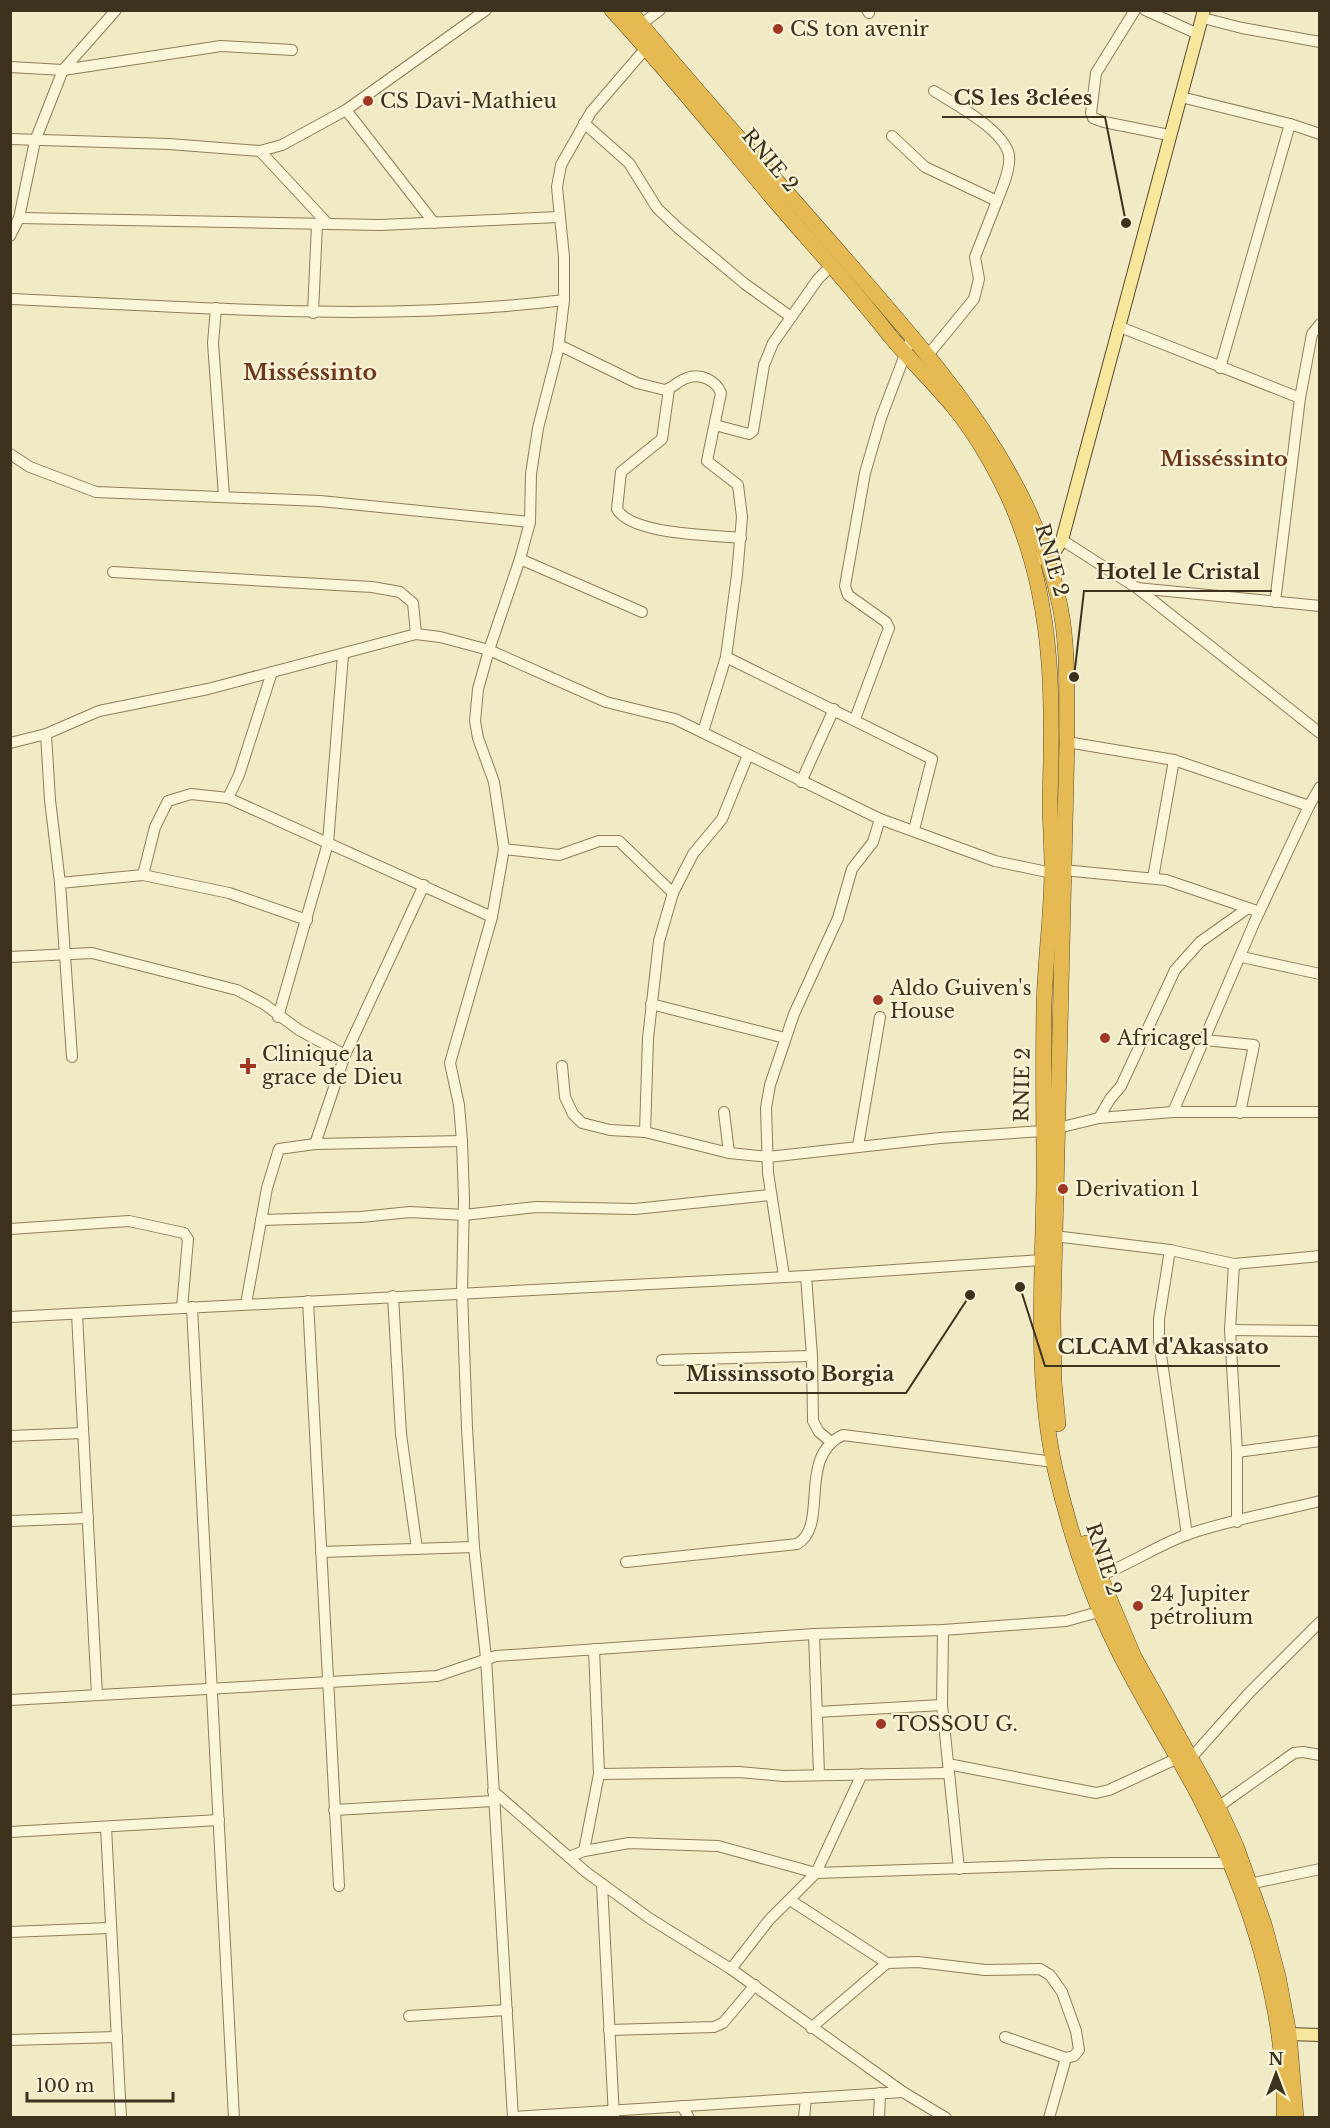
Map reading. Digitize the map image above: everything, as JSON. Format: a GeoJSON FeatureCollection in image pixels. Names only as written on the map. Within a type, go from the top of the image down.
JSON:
{"type":"FeatureCollection","features":[{"type":"Feature","properties":{"kind":"highway","name":"RNIE 2"},"geometry":{"type":"LineString","coordinates":[[612,10],[771,196],[833,264],[904,353],[968,426],[1002,483],[1060,606],[1066,662],[1067,742],[1058,872],[1044,1011],[1042,1260],[1043,1389],[1054,1462],[1074,1536],[1106,1610],[1131,1677],[1218,1807],[1249,1884],[1278,1976],[1289,2034],[1296,2118]]}},
{"type":"Feature","properties":{"kind":"highway","name":"RNIE 2"},"geometry":{"type":"LineString","coordinates":[[629,10],[928,355],[983,428],[1009,471],[1032,518],[1049,646],[1054,741],[1050,799],[1058,872],[1059,1128],[1054,1236],[1054,1382],[1058,1422],[1071,1495],[1085,1543],[1099,1576],[1106,1610]]}},
{"type":"Feature","properties":{"kind":"highway","name":"RNIE 2"},"geometry":{"type":"LineString","coordinates":[[1184,1758],[1228,1863],[1256,1938],[1280,2035],[1284,2118]]}},
{"type":"Feature","properties":{"kind":"main road"},"geometry":{"type":"LineString","coordinates":[[1039,559],[1055,551],[1062,540],[1169,135],[1204,14]]}},
{"type":"Feature","properties":{"kind":"main road"},"geometry":{"type":"LineString","coordinates":[[1289,2034],[1320,2035]]}},
{"type":"Feature","properties":{"kind":"street"},"geometry":{"type":"LineString","coordinates":[[10,236],[20,218],[35,141],[63,70],[116,10]]}},
{"type":"Feature","properties":{"kind":"street"},"geometry":{"type":"LineString","coordinates":[[640,24],[660,10]]}},
{"type":"Feature","properties":{"kind":"street"},"geometry":{"type":"LineString","coordinates":[[1135,10],[1096,73],[1091,114],[1093,118],[1104,122],[1169,135]]}},
{"type":"Feature","properties":{"kind":"street"},"geometry":{"type":"LineString","coordinates":[[1145,10],[1198,34]]}},
{"type":"Feature","properties":{"kind":"street"},"geometry":{"type":"LineString","coordinates":[[10,139],[169,144],[260,151],[282,145],[346,110],[478,13]]}},
{"type":"Feature","properties":{"kind":"street"},"geometry":{"type":"LineString","coordinates":[[1204,14],[1242,28],[1320,42]]}},
{"type":"Feature","properties":{"kind":"street"},"geometry":{"type":"LineString","coordinates":[[10,68],[63,70],[221,46],[292,50]]}},
{"type":"Feature","properties":{"kind":"street"},"geometry":{"type":"LineString","coordinates":[[646,48],[584,123],[561,165],[557,187],[564,257],[564,300],[559,345],[551,386],[538,428],[531,474],[530,522],[478,689],[475,721],[478,738],[494,782],[504,849],[492,917],[450,1053],[462,1141],[464,1215],[462,1292],[474,1547],[486,1658],[513,2117],[614,2114],[682,2106],[903,2092]]}},
{"type":"Feature","properties":{"kind":"street"},"geometry":{"type":"LineString","coordinates":[[928,355],[974,299],[979,279],[975,257],[997,201],[1009,159],[1002,140],[984,123],[934,91]]}},
{"type":"Feature","properties":{"kind":"street"},"geometry":{"type":"LineString","coordinates":[[1181,97],[1290,124],[1320,134]]}},
{"type":"Feature","properties":{"kind":"street"},"geometry":{"type":"LineString","coordinates":[[346,110],[434,223]]}},
{"type":"Feature","properties":{"kind":"street"},"geometry":{"type":"LineString","coordinates":[[584,123],[629,163],[657,208],[678,228],[745,284],[791,317]]}},
{"type":"Feature","properties":{"kind":"street"},"geometry":{"type":"LineString","coordinates":[[1220,368],[1290,124]]}},
{"type":"Feature","properties":{"kind":"street"},"geometry":{"type":"LineString","coordinates":[[892,136],[925,167],[997,201]]}},
{"type":"Feature","properties":{"kind":"street"},"geometry":{"type":"LineString","coordinates":[[260,151],[322,224],[313,313]]}},
{"type":"Feature","properties":{"kind":"street"},"geometry":{"type":"LineString","coordinates":[[20,218],[380,225],[559,218]]}},
{"type":"Feature","properties":{"kind":"street"},"geometry":{"type":"LineString","coordinates":[[715,424],[748,434],[753,431],[764,365],[773,343],[818,279],[833,264]]}},
{"type":"Feature","properties":{"kind":"street"},"geometry":{"type":"LineString","coordinates":[[10,299],[313,313],[487,309],[564,300]]}},
{"type":"Feature","properties":{"kind":"street"},"geometry":{"type":"LineString","coordinates":[[216,308],[213,343],[224,496]]}},
{"type":"Feature","properties":{"kind":"street"},"geometry":{"type":"LineString","coordinates":[[1275,602],[1300,398],[1312,334],[1320,324]]}},
{"type":"Feature","properties":{"kind":"street"},"geometry":{"type":"LineString","coordinates":[[1120,327],[1300,398]]}},
{"type":"Feature","properties":{"kind":"street"},"geometry":{"type":"LineString","coordinates":[[855,719],[889,628],[885,622],[848,595],[845,586],[866,473],[881,418],[912,336]]}},
{"type":"Feature","properties":{"kind":"street"},"geometry":{"type":"LineString","coordinates":[[559,345],[637,382],[669,389],[691,377],[712,381],[721,393],[707,460],[738,485],[741,538],[726,657],[703,732]]}},
{"type":"Feature","properties":{"kind":"street"},"geometry":{"type":"LineString","coordinates":[[669,389],[662,439],[621,472],[617,508],[627,519],[661,530],[741,538]]}},
{"type":"Feature","properties":{"kind":"street"},"geometry":{"type":"LineString","coordinates":[[10,454],[30,468],[96,492],[166,497],[224,496],[332,502],[530,522]]}},
{"type":"Feature","properties":{"kind":"street"},"geometry":{"type":"LineString","coordinates":[[1062,540],[1137,588],[1320,733]]}},
{"type":"Feature","properties":{"kind":"street"},"geometry":{"type":"LineString","coordinates":[[520,559],[642,612]]}},
{"type":"Feature","properties":{"kind":"street"},"geometry":{"type":"LineString","coordinates":[[113,572],[372,587],[400,592],[413,603],[416,634]]}},
{"type":"Feature","properties":{"kind":"street"},"geometry":{"type":"LineString","coordinates":[[1137,588],[1320,606]]}},
{"type":"Feature","properties":{"kind":"street"},"geometry":{"type":"LineString","coordinates":[[10,743],[46,734],[99,711],[208,689],[416,634],[440,637],[489,650],[606,702],[665,716],[703,732],[880,819],[996,861],[1058,872],[1153,878],[1187,886],[1260,912]]}},
{"type":"Feature","properties":{"kind":"street"},"geometry":{"type":"LineString","coordinates":[[278,1017],[308,920],[328,843],[343,655]]}},
{"type":"Feature","properties":{"kind":"street"},"geometry":{"type":"LineString","coordinates":[[726,657],[932,759],[914,830]]}},
{"type":"Feature","properties":{"kind":"street"},"geometry":{"type":"LineString","coordinates":[[228,798],[239,775],[272,672]]}},
{"type":"Feature","properties":{"kind":"street"},"geometry":{"type":"LineString","coordinates":[[801,782],[834,709]]}},
{"type":"Feature","properties":{"kind":"street"},"geometry":{"type":"LineString","coordinates":[[46,734],[50,800],[60,883],[72,1057]]}},
{"type":"Feature","properties":{"kind":"street"},"geometry":{"type":"LineString","coordinates":[[1067,742],[1174,760],[1309,806]]}},
{"type":"Feature","properties":{"kind":"street"},"geometry":{"type":"LineString","coordinates":[[645,1132],[651,1004],[658,940],[673,893],[693,854],[722,819],[748,755]]}},
{"type":"Feature","properties":{"kind":"street"},"geometry":{"type":"LineString","coordinates":[[1153,878],[1174,760]]}},
{"type":"Feature","properties":{"kind":"street"},"geometry":{"type":"LineString","coordinates":[[1173,1112],[1260,912],[1309,806],[1320,788]]}},
{"type":"Feature","properties":{"kind":"street"},"geometry":{"type":"LineString","coordinates":[[143,875],[155,827],[168,801],[191,794],[228,798],[492,917]]}},
{"type":"Feature","properties":{"kind":"street"},"geometry":{"type":"LineString","coordinates":[[784,1276],[770,1195],[766,1108],[770,1085],[785,1038],[838,918],[852,869],[873,843],[880,819]]}},
{"type":"Feature","properties":{"kind":"street"},"geometry":{"type":"LineString","coordinates":[[504,849],[559,855],[599,841],[619,841],[673,893]]}},
{"type":"Feature","properties":{"kind":"street"},"geometry":{"type":"LineString","coordinates":[[60,883],[143,875],[229,893],[308,920]]}},
{"type":"Feature","properties":{"kind":"street"},"geometry":{"type":"LineString","coordinates":[[315,1144],[345,1056],[424,885]]}},
{"type":"Feature","properties":{"kind":"street"},"geometry":{"type":"LineString","coordinates":[[1099,1118],[1121,1086],[1175,970],[1200,942],[1248,908]]}},
{"type":"Feature","properties":{"kind":"street"},"geometry":{"type":"LineString","coordinates":[[10,957],[92,953],[237,990],[264,1004],[278,1017],[345,1056]]}},
{"type":"Feature","properties":{"kind":"street"},"geometry":{"type":"LineString","coordinates":[[1242,957],[1320,974]]}},
{"type":"Feature","properties":{"kind":"street"},"geometry":{"type":"LineString","coordinates":[[651,1004],[785,1038]]}},
{"type":"Feature","properties":{"kind":"street"},"geometry":{"type":"LineString","coordinates":[[858,1146],[880,1017]]}},
{"type":"Feature","properties":{"kind":"street"},"geometry":{"type":"LineString","coordinates":[[1205,1040],[1254,1045],[1240,1113]]}},
{"type":"Feature","properties":{"kind":"street"},"geometry":{"type":"LineString","coordinates":[[562,1066],[565,1097],[573,1114],[582,1124],[610,1130],[645,1132],[729,1153],[768,1157],[858,1146],[1043,1131]]}},
{"type":"Feature","properties":{"kind":"street"},"geometry":{"type":"LineString","coordinates":[[724,1112],[729,1153]]}},
{"type":"Feature","properties":{"kind":"street"},"geometry":{"type":"LineString","coordinates":[[1059,1128],[1099,1118],[1173,1112],[1320,1112]]}},
{"type":"Feature","properties":{"kind":"street"},"geometry":{"type":"LineString","coordinates":[[246,1304],[267,1188],[279,1149],[315,1144],[462,1141]]}},
{"type":"Feature","properties":{"kind":"street"},"geometry":{"type":"LineString","coordinates":[[261,1220],[361,1217],[410,1212],[464,1215],[536,1208],[661,1208],[770,1195]]}},
{"type":"Feature","properties":{"kind":"street"},"geometry":{"type":"LineString","coordinates":[[10,1229],[129,1221],[184,1233],[188,1239],[187,1308],[212,1688],[234,2118]]}},
{"type":"Feature","properties":{"kind":"street"},"geometry":{"type":"LineString","coordinates":[[1054,1236],[1170,1250],[1234,1264],[1320,1256]]}},
{"type":"Feature","properties":{"kind":"street"},"geometry":{"type":"LineString","coordinates":[[1170,1250],[1159,1341],[1187,1535]]}},
{"type":"Feature","properties":{"kind":"street"},"geometry":{"type":"LineString","coordinates":[[10,1317],[806,1276],[1042,1260]]}},
{"type":"Feature","properties":{"kind":"street"},"geometry":{"type":"LineString","coordinates":[[1234,1264],[1230,1330],[1237,1452],[1237,1522]]}},
{"type":"Feature","properties":{"kind":"street"},"geometry":{"type":"LineString","coordinates":[[806,1276],[812,1356],[813,1421],[819,1432],[830,1441]]}},
{"type":"Feature","properties":{"kind":"street"},"geometry":{"type":"LineString","coordinates":[[393,1296],[401,1434],[417,1549]]}},
{"type":"Feature","properties":{"kind":"street"},"geometry":{"type":"LineString","coordinates":[[308,1301],[339,1886]]}},
{"type":"Feature","properties":{"kind":"street"},"geometry":{"type":"LineString","coordinates":[[77,1314],[97,1695]]}},
{"type":"Feature","properties":{"kind":"street"},"geometry":{"type":"LineString","coordinates":[[1230,1330],[1320,1331]]}},
{"type":"Feature","properties":{"kind":"street"},"geometry":{"type":"LineString","coordinates":[[662,1360],[812,1356]]}},
{"type":"Feature","properties":{"kind":"street"},"geometry":{"type":"LineString","coordinates":[[10,1436],[83,1433]]}},
{"type":"Feature","properties":{"kind":"street"},"geometry":{"type":"LineString","coordinates":[[626,1562],[776,1546],[804,1540],[811,1527],[817,1472],[830,1441],[843,1435],[1054,1462]]}},
{"type":"Feature","properties":{"kind":"street"},"geometry":{"type":"LineString","coordinates":[[1237,1452],[1320,1441]]}},
{"type":"Feature","properties":{"kind":"street"},"geometry":{"type":"LineString","coordinates":[[1099,1576],[1120,1569],[1139,1556],[1187,1535],[1320,1502]]}},
{"type":"Feature","properties":{"kind":"street"},"geometry":{"type":"LineString","coordinates":[[10,1521],[88,1518]]}},
{"type":"Feature","properties":{"kind":"street"},"geometry":{"type":"LineString","coordinates":[[321,1552],[474,1547]]}},
{"type":"Feature","properties":{"kind":"street"},"geometry":{"type":"LineString","coordinates":[[10,1700],[437,1676],[486,1658],[814,1634],[943,1630],[1066,1621],[1106,1610]]}},
{"type":"Feature","properties":{"kind":"street"},"geometry":{"type":"LineString","coordinates":[[599,1774],[739,1772],[769,1776],[862,1774],[949,1768],[1096,1792],[1109,1790],[1184,1758],[1320,1622]]}},
{"type":"Feature","properties":{"kind":"street"},"geometry":{"type":"LineString","coordinates":[[943,1630],[942,1705],[959,1869]]}},
{"type":"Feature","properties":{"kind":"street"},"geometry":{"type":"LineString","coordinates":[[814,1634],[819,1774]]}},
{"type":"Feature","properties":{"kind":"street"},"geometry":{"type":"LineString","coordinates":[[584,1851],[599,1774],[594,1649]]}},
{"type":"Feature","properties":{"kind":"street"},"geometry":{"type":"LineString","coordinates":[[817,1712],[942,1705]]}},
{"type":"Feature","properties":{"kind":"street"},"geometry":{"type":"LineString","coordinates":[[1218,1807],[1294,1753],[1320,1755]]}},
{"type":"Feature","properties":{"kind":"street"},"geometry":{"type":"LineString","coordinates":[[731,1969],[762,1929],[816,1873],[862,1774]]}},
{"type":"Feature","properties":{"kind":"street"},"geometry":{"type":"LineString","coordinates":[[334,1810],[494,1796],[602,1884],[649,1918],[755,1985],[811,2028],[903,2092],[946,2118]]}},
{"type":"Feature","properties":{"kind":"street"},"geometry":{"type":"LineString","coordinates":[[10,1832],[219,1820]]}},
{"type":"Feature","properties":{"kind":"street"},"geometry":{"type":"LineString","coordinates":[[106,1827],[109,1928],[121,2118]]}},
{"type":"Feature","properties":{"kind":"street"},"geometry":{"type":"LineString","coordinates":[[569,1857],[584,1851],[629,1843],[718,1846],[816,1873],[1112,1863],[1228,1863]]}},
{"type":"Feature","properties":{"kind":"street"},"geometry":{"type":"LineString","coordinates":[[1249,1884],[1320,1869]]}},
{"type":"Feature","properties":{"kind":"street"},"geometry":{"type":"LineString","coordinates":[[602,1884],[614,2114]]}},
{"type":"Feature","properties":{"kind":"street"},"geometry":{"type":"LineString","coordinates":[[790,1900],[887,1963],[918,1962],[985,1970],[1040,1969],[1050,1975],[1062,1992],[1076,2031],[1079,2050],[1074,2056],[1066,2058],[1005,2037]]}},
{"type":"Feature","properties":{"kind":"street"},"geometry":{"type":"LineString","coordinates":[[10,1932],[109,1928]]}},
{"type":"Feature","properties":{"kind":"street"},"geometry":{"type":"LineString","coordinates":[[811,2028],[887,1963]]}},
{"type":"Feature","properties":{"kind":"street"},"geometry":{"type":"LineString","coordinates":[[609,2030],[714,2027],[723,2022],[755,1985]]}},
{"type":"Feature","properties":{"kind":"street"},"geometry":{"type":"LineString","coordinates":[[409,2016],[507,2010]]}},
{"type":"Feature","properties":{"kind":"street"},"geometry":{"type":"LineString","coordinates":[[10,2040],[117,2037]]}},
{"type":"Feature","properties":{"kind":"street"},"geometry":{"type":"LineString","coordinates":[[1049,2118],[1066,2058]]}},
{"type":"Feature","properties":{"kind":"street"},"geometry":{"type":"LineString","coordinates":[[879,2118],[880,2093]]}},
{"type":"Feature","properties":{"kind":"street"},"geometry":{"type":"LineString","coordinates":[[804,2118],[806,2098]]}},
{"type":"Feature","properties":{"kind":"street"},"geometry":{"type":"LineString","coordinates":[[682,2106],[689,2118]]}},
{"type":"Feature","properties":{"kind":"place","name":"CS ton avenir"},"geometry":{"type":"Point","coordinates":[778,29]}},
{"type":"Feature","properties":{"kind":"place","name":"CS Davi-Mathieu"},"geometry":{"type":"Point","coordinates":[368,101]}},
{"type":"Feature","properties":{"kind":"place","name":"CS les 3clées"},"geometry":{"type":"Point","coordinates":[1126,223]}},
{"type":"Feature","properties":{"kind":"place","name":"Hotel le Cristal"},"geometry":{"type":"Point","coordinates":[1074,677]}},
{"type":"Feature","properties":{"kind":"place","name":"Aldo Guiven's House"},"geometry":{"type":"Point","coordinates":[878,1000]}},
{"type":"Feature","properties":{"kind":"place","name":"Africagel"},"geometry":{"type":"Point","coordinates":[1105,1038]}},
{"type":"Feature","properties":{"kind":"place","name":"Clinique la grace de Dieu"},"geometry":{"type":"Point","coordinates":[248,1066]}},
{"type":"Feature","properties":{"kind":"place","name":"Derivation 1"},"geometry":{"type":"Point","coordinates":[1063,1189]}},
{"type":"Feature","properties":{"kind":"place","name":"CLCAM d'Akassato"},"geometry":{"type":"Point","coordinates":[1020,1287]}},
{"type":"Feature","properties":{"kind":"place","name":"Missinssoto Borgia"},"geometry":{"type":"Point","coordinates":[970,1295]}},
{"type":"Feature","properties":{"kind":"place","name":"24 Jupiter pétrolium"},"geometry":{"type":"Point","coordinates":[1138,1606]}},
{"type":"Feature","properties":{"kind":"place","name":"TOSSOU G."},"geometry":{"type":"Point","coordinates":[881,1724]}},
{"type":"Feature","properties":{"kind":"district","name":"Misséssinto"},"geometry":{"type":"Point","coordinates":[310,372]}},
{"type":"Feature","properties":{"kind":"district","name":"Misséssinto"},"geometry":{"type":"Point","coordinates":[1224,459]}}]}
